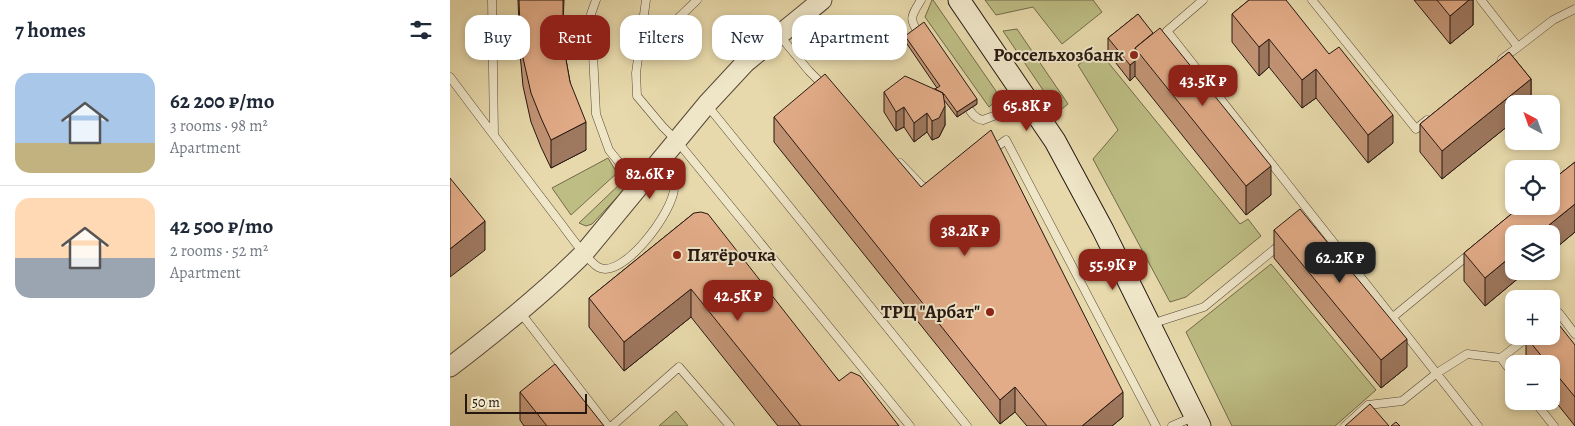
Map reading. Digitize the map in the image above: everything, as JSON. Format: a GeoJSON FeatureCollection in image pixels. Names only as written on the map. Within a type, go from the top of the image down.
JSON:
{"type":"FeatureCollection","features":[{"type":"Feature","properties":{"kind":"main road"},"geometry":{"type":"LineString","coordinates":[[959,0],[1055,141],[1099,222],[1198,421]]}},
{"type":"Feature","properties":{"kind":"street"},"geometry":{"type":"LineString","coordinates":[[782,33],[822,0]]}},
{"type":"Feature","properties":{"kind":"street"},"geometry":{"type":"LineString","coordinates":[[450,367],[520,312],[584,253],[707,104],[748,60]]}},
{"type":"Feature","properties":{"kind":"lane"},"geometry":{"type":"LineString","coordinates":[[492,0],[494,135]]}},
{"type":"Feature","properties":{"kind":"lane"},"geometry":{"type":"LineString","coordinates":[[596,0],[591,14],[596,114],[609,150],[639,187]]}},
{"type":"Feature","properties":{"kind":"lane"},"geometry":{"type":"LineString","coordinates":[[644,15],[646,0]]}},
{"type":"Feature","properties":{"kind":"lane"},"geometry":{"type":"LineString","coordinates":[[681,15],[697,0]]}},
{"type":"Feature","properties":{"kind":"lane"},"geometry":{"type":"LineString","coordinates":[[921,0],[911,18],[912,24],[922,39]]}},
{"type":"Feature","properties":{"kind":"lane"},"geometry":{"type":"LineString","coordinates":[[1203,0],[1167,31],[1312,218],[1393,317],[1478,426]]}},
{"type":"Feature","properties":{"kind":"lane"},"geometry":{"type":"LineString","coordinates":[[1312,0],[1416,129],[1430,117]]}},
{"type":"Feature","properties":{"kind":"lane"},"geometry":{"type":"LineString","coordinates":[[1481,0],[1518,46]]}},
{"type":"Feature","properties":{"kind":"lane"},"geometry":{"type":"LineString","coordinates":[[1496,64],[1553,20],[1575,9]]}},
{"type":"Feature","properties":{"kind":"lane"},"geometry":{"type":"LineString","coordinates":[[782,39],[829,92]]}},
{"type":"Feature","properties":{"kind":"lane"},"geometry":{"type":"LineString","coordinates":[[638,60],[637,96],[677,141],[910,426]]}},
{"type":"Feature","properties":{"kind":"lane"},"geometry":{"type":"LineString","coordinates":[[450,77],[584,253],[597,267],[605,270],[620,264],[638,248],[656,227],[669,205],[674,188],[669,174],[658,163]]}},
{"type":"Feature","properties":{"kind":"lane"},"geometry":{"type":"LineString","coordinates":[[959,93],[974,117],[978,120],[983,120],[1029,103]]}},
{"type":"Feature","properties":{"kind":"lane"},"geometry":{"type":"LineString","coordinates":[[707,104],[967,426]]}},
{"type":"Feature","properties":{"kind":"lane"},"geometry":{"type":"LineString","coordinates":[[982,157],[1006,140],[1156,426]]}},
{"type":"Feature","properties":{"kind":"lane"},"geometry":{"type":"LineString","coordinates":[[895,159],[922,186],[932,188],[937,186]]}},
{"type":"Feature","properties":{"kind":"lane"},"geometry":{"type":"LineString","coordinates":[[1305,224],[1312,218]]}},
{"type":"Feature","properties":{"kind":"lane"},"geometry":{"type":"LineString","coordinates":[[1150,325],[1204,307],[1291,236]]}},
{"type":"Feature","properties":{"kind":"lane"},"geometry":{"type":"LineString","coordinates":[[1393,317],[1475,249]]}},
{"type":"Feature","properties":{"kind":"lane"},"geometry":{"type":"LineString","coordinates":[[520,312],[608,426]]}},
{"type":"Feature","properties":{"kind":"lane"},"geometry":{"type":"LineString","coordinates":[[1560,314],[1575,334]]}},
{"type":"Feature","properties":{"kind":"lane"},"geometry":{"type":"LineString","coordinates":[[1345,426],[1368,405],[1402,401],[1436,373],[1467,354],[1501,358],[1518,345]]}},
{"type":"Feature","properties":{"kind":"lane"},"geometry":{"type":"LineString","coordinates":[[1501,358],[1505,363]]}},
{"type":"Feature","properties":{"kind":"lane"},"geometry":{"type":"LineString","coordinates":[[612,426],[679,367],[730,426]]}},
{"type":"Feature","properties":{"kind":"lane"},"geometry":{"type":"LineString","coordinates":[[1541,410],[1554,426]]}},
{"type":"Feature","properties":{"kind":"lane"},"geometry":{"type":"LineString","coordinates":[[1172,426],[1198,421]]}},
{"type":"Feature","properties":{"kind":"green space"},"geometry":{"type":"Polygon","coordinates":[[[932,0],[996,91],[998,99],[989,107],[925,17],[932,0]]]}},
{"type":"Feature","properties":{"kind":"green space"},"geometry":{"type":"Polygon","coordinates":[[[985,0],[1093,0],[1102,12],[1062,44],[1033,7],[996,15],[985,0]]]}},
{"type":"Feature","properties":{"kind":"green space"},"geometry":{"type":"Polygon","coordinates":[[[1017,29],[1068,104],[1058,112],[1003,31],[1017,29]]]}},
{"type":"Feature","properties":{"kind":"green space"},"geometry":{"type":"Polygon","coordinates":[[[1098,50],[1240,224],[1248,219],[1261,236],[1186,297],[1170,302],[1093,159],[1118,130],[1078,65],[1098,50]]]}},
{"type":"Feature","properties":{"kind":"green space"},"geometry":{"type":"Polygon","coordinates":[[[608,158],[617,173],[571,215],[552,188],[608,158]]]}},
{"type":"Feature","properties":{"kind":"green space"},"geometry":{"type":"Polygon","coordinates":[[[622,182],[623,191],[592,224],[586,226],[579,223],[622,182]]]}},
{"type":"Feature","properties":{"kind":"green space"},"geometry":{"type":"Polygon","coordinates":[[[1271,264],[1376,390],[1335,426],[1232,426],[1186,332],[1271,264]]]}},
{"type":"Feature","properties":{"kind":"green space"},"geometry":{"type":"Polygon","coordinates":[[[676,411],[688,426],[659,426],[676,411]]]}},
{"type":"Feature","properties":{"kind":"building"},"geometry":{"type":"Polygon","coordinates":[[[519,0],[563,0],[563,15],[540,15],[540,60],[566,60],[570,82],[586,122],[551,140],[531,93],[523,60],[530,60],[530,15],[520,15],[519,0]]]}},
{"type":"Feature","properties":{"kind":"building"},"geometry":{"type":"Polygon","coordinates":[[[1249,0],[1286,0],[1329,54],[1339,47],[1393,115],[1368,135],[1316,69],[1302,80],[1269,39],[1259,47],[1232,14],[1249,0]]]}},
{"type":"Feature","properties":{"kind":"building"},"geometry":{"type":"Polygon","coordinates":[[[1437,0],[1469,0],[1450,16],[1437,0]]]}},
{"type":"Feature","properties":{"kind":"building"},"geometry":{"type":"Polygon","coordinates":[[[1138,14],[1153,33],[1135,48],[1135,61],[1130,65],[1108,38],[1138,14]]]}},
{"type":"Feature","properties":{"kind":"building"},"geometry":{"type":"Polygon","coordinates":[[[924,22],[977,99],[957,112],[944,94],[935,89],[940,86],[907,39],[907,35],[924,22]]]}},
{"type":"Feature","properties":{"kind":"building"},"geometry":{"type":"Polygon","coordinates":[[[1160,28],[1271,166],[1246,186],[1135,48],[1160,28]]]}},
{"type":"Feature","properties":{"kind":"building"},"geometry":{"type":"Polygon","coordinates":[[[1509,52],[1531,79],[1511,95],[1505,95],[1505,100],[1442,151],[1420,124],[1509,52]]]}},
{"type":"Feature","properties":{"kind":"building","name":"ТРЦ \"Арбат\""},"geometry":{"type":"Polygon","coordinates":[[[825,74],[921,187],[991,130],[1123,392],[1082,426],[1047,426],[1015,387],[1000,400],[774,117],[825,74]]]}},
{"type":"Feature","properties":{"kind":"building"},"geometry":{"type":"Polygon","coordinates":[[[905,76],[943,93],[945,106],[939,118],[932,121],[927,113],[914,123],[904,107],[896,112],[884,92],[905,76]]]}},
{"type":"Feature","properties":{"kind":"building"},"geometry":{"type":"Polygon","coordinates":[[[1575,162],[1575,204],[1549,225],[1505,225],[1505,261],[1485,278],[1464,253],[1510,215],[1560,215],[1560,174],[1575,162]]]}},
{"type":"Feature","properties":{"kind":"building"},"geometry":{"type":"Polygon","coordinates":[[[450,178],[485,221],[450,249],[450,178]]]}},
{"type":"Feature","properties":{"kind":"building"},"geometry":{"type":"Polygon","coordinates":[[[1300,209],[1407,339],[1381,360],[1274,230],[1300,209]]]}},
{"type":"Feature","properties":{"kind":"building"},"geometry":{"type":"Polygon","coordinates":[[[694,213],[708,214],[839,381],[851,372],[860,376],[899,426],[801,426],[691,289],[624,342],[589,298],[694,213]]]}},
{"type":"Feature","properties":{"kind":"building"},"geometry":{"type":"Polygon","coordinates":[[[1560,326],[1575,345],[1575,397],[1560,379],[1560,355],[1541,355],[1533,345],[1560,345],[1560,326]]]}},
{"type":"Feature","properties":{"kind":"building"},"geometry":{"type":"Polygon","coordinates":[[[555,364],[604,426],[547,426],[520,392],[555,364]]]}},
{"type":"Feature","properties":{"kind":"building"},"geometry":{"type":"Polygon","coordinates":[[[1370,404],[1389,426],[1345,426],[1370,404]]]}},
{"type":"Feature","properties":{"kind":"building"},"geometry":{"type":"Polygon","coordinates":[[[1396,422],[1400,426],[1391,426],[1396,422]]]}},
{"type":"Feature","properties":{"kind":"place","name":"Россельхозбанк"},"geometry":{"type":"Point","coordinates":[1134,55]}},
{"type":"Feature","properties":{"kind":"place","name":"Пятёрочка"},"geometry":{"type":"Point","coordinates":[677,255]}},
{"type":"Feature","properties":{"kind":"place","name":"ТРЦ \"Арбат\""},"geometry":{"type":"Point","coordinates":[990,312]}}]}
